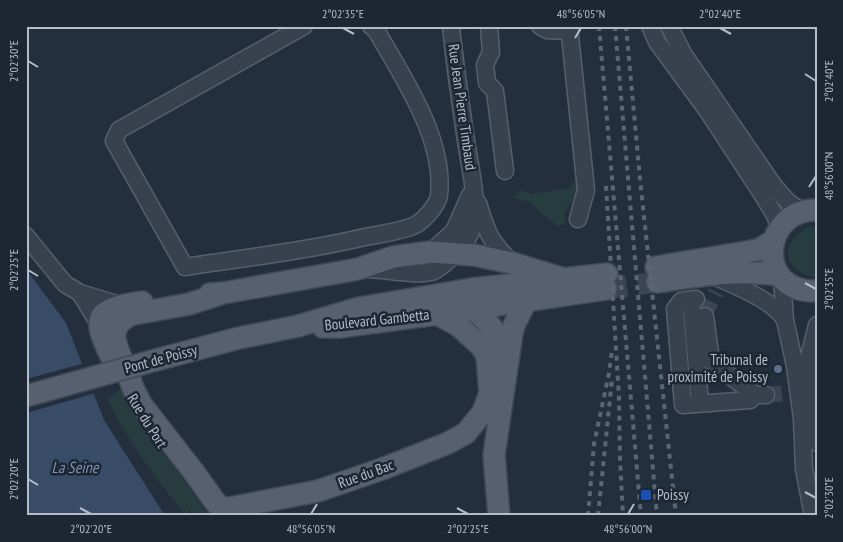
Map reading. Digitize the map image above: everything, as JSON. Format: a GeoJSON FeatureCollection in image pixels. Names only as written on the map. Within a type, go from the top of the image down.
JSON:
{"type":"FeatureCollection","features":[{"type":"Feature","properties":{"kind":"main road"},"geometry":{"type":"LineString","coordinates":[[781,277],[772,258],[772,246],[786,223],[810,211]]}},
{"type":"Feature","properties":{"kind":"main road"},"geometry":{"type":"LineString","coordinates":[[777,235],[760,249],[752,252],[657,275],[719,280],[750,272],[781,277],[798,288],[817,291]]}},
{"type":"Feature","properties":{"kind":"main road"},"geometry":{"type":"LineString","coordinates":[[99,324],[107,310],[120,305],[188,295],[223,293],[358,269],[393,257],[431,252],[456,252],[512,263],[564,279]]}},
{"type":"Feature","properties":{"kind":"main road","name":"Boulevard Gambetta"},"geometry":{"type":"LineString","coordinates":[[564,279],[607,281],[527,300],[437,314],[340,327],[298,326],[339,312],[472,289],[564,279]]}},
{"type":"Feature","properties":{"kind":"main road","name":"Rue du Bac"},"geometry":{"type":"LineString","coordinates":[[223,293],[189,304],[129,315],[118,324],[115,330],[115,340],[141,404],[219,507],[229,509],[318,491],[382,469],[459,438]]}},
{"type":"Feature","properties":{"kind":"main road"},"geometry":{"type":"LineString","coordinates":[[448,293],[471,308],[490,324],[497,335],[503,355],[506,379]]}},
{"type":"Feature","properties":{"kind":"main road"},"geometry":{"type":"LineString","coordinates":[[499,516],[494,454],[512,333],[527,300]]}},
{"type":"Feature","properties":{"kind":"main road"},"geometry":{"type":"LineString","coordinates":[[437,314],[459,326],[481,346],[487,356],[490,394],[483,412],[472,427],[459,438]]}},
{"type":"Feature","properties":{"kind":"main road","name":"Rue du Port"},"geometry":{"type":"LineString","coordinates":[[99,324],[101,336],[141,414],[160,444],[212,516]]}},
{"type":"Feature","properties":{"kind":"main road","name":"Pont de Poissy"},"geometry":{"type":"LineString","coordinates":[[26,396],[223,342],[298,326]]}},
{"type":"Feature","properties":{"kind":"main road"},"geometry":{"type":"LineString","coordinates":[[459,438],[473,441],[494,454]]}},
{"type":"Feature","properties":{"kind":"main road"},"geometry":{"type":"LineString","coordinates":[[249,516],[269,501]]}},
{"type":"Feature","properties":{"kind":"street"},"geometry":{"type":"LineString","coordinates":[[304,26],[119,130],[114,141],[184,267],[340,243],[414,226],[427,215],[439,197],[434,147],[427,125],[408,87],[376,30],[371,26]]}},
{"type":"Feature","properties":{"kind":"street","name":"Rue Jean Pierre Timbaud"},"geometry":{"type":"LineString","coordinates":[[358,269],[384,269],[406,273],[434,271],[467,241],[472,230],[474,217],[473,189],[451,26]]}},
{"type":"Feature","properties":{"kind":"street"},"geometry":{"type":"LineString","coordinates":[[489,26],[491,52],[485,65],[487,83],[495,91],[505,171]]}},
{"type":"Feature","properties":{"kind":"street"},"geometry":{"type":"LineString","coordinates":[[540,26],[547,30],[570,29],[586,190],[578,220]]}},
{"type":"Feature","properties":{"kind":"street"},"geometry":{"type":"LineString","coordinates":[[650,26],[656,42],[677,53],[725,116],[774,186],[788,202],[810,211]]}},
{"type":"Feature","properties":{"kind":"street"},"geometry":{"type":"LineString","coordinates":[[669,26],[677,53],[707,110],[776,217],[777,235]]}},
{"type":"Feature","properties":{"kind":"street"},"geometry":{"type":"LineString","coordinates":[[707,110],[712,109],[725,116]]}},
{"type":"Feature","properties":{"kind":"street","name":"Rue Jean Pierre Timbaud"},"geometry":{"type":"LineString","coordinates":[[431,252],[454,231],[473,189]]}},
{"type":"Feature","properties":{"kind":"street","name":"Rue Jean Pierre Timbaud"},"geometry":{"type":"LineString","coordinates":[[473,189],[486,230],[512,263]]}},
{"type":"Feature","properties":{"kind":"street","name":"Rue du Port"},"geometry":{"type":"LineString","coordinates":[[26,236],[65,284],[80,293],[120,305]]}},
{"type":"Feature","properties":{"kind":"street"},"geometry":{"type":"LineString","coordinates":[[781,277],[785,320],[793,352],[799,392],[811,421],[817,443]]}},
{"type":"Feature","properties":{"kind":"street"},"geometry":{"type":"LineString","coordinates":[[719,280],[768,303],[785,320]]}},
{"type":"Feature","properties":{"kind":"street","name":"Rue du Port"},"geometry":{"type":"LineString","coordinates":[[80,293],[99,324]]}},
{"type":"Feature","properties":{"kind":"street"},"geometry":{"type":"LineString","coordinates":[[700,400],[694,300],[679,302],[675,309],[682,397],[700,400],[757,394],[711,361],[705,316]]}},
{"type":"Feature","properties":{"kind":"street"},"geometry":{"type":"LineString","coordinates":[[799,392],[817,324]]}},
{"type":"Feature","properties":{"kind":"street"},"geometry":{"type":"LineString","coordinates":[[811,421],[804,469],[813,516]]}},
{"type":"Feature","properties":{"kind":"green space"},"geometry":{"type":"Polygon","coordinates":[[[578,180],[579,192],[566,209],[564,217],[566,224],[558,226],[538,211],[532,203],[513,198],[520,190],[532,194],[569,188],[578,180]]]}},
{"type":"Feature","properties":{"kind":"green space"},"geometry":{"type":"Polygon","coordinates":[[[809,227],[817,227],[816,277],[796,270],[788,256],[792,241],[799,233],[809,227]]]}},
{"type":"Feature","properties":{"kind":"green space"},"geometry":{"type":"Polygon","coordinates":[[[121,389],[125,391],[153,437],[210,516],[194,516],[189,509],[186,516],[143,459],[107,399],[121,389]]]}},
{"type":"Feature","properties":{"kind":"water","name":"La Seine"},"geometry":{"type":"Polygon","coordinates":[[[26,269],[66,323],[104,420],[165,516],[26,516],[26,269]]]}},
{"type":"Feature","properties":{"kind":"pier"},"geometry":{"type":"Polygon","coordinates":[[[85,363],[96,393],[26,413],[26,379],[85,363]]]}},
{"type":"Feature","properties":{"kind":"tunnel"},"geometry":{"type":"LineString","coordinates":[[606,289],[657,282]]}},
{"type":"Feature","properties":{"kind":"tunnel"},"geometry":{"type":"LineString","coordinates":[[705,316],[716,292]]}},
{"type":"Feature","properties":{"kind":"tunnel"},"geometry":{"type":"LineString","coordinates":[[766,395],[788,393]]}},
{"type":"Feature","properties":{"kind":"railway"},"geometry":{"type":"LineString","coordinates":[[599,26],[641,516]]}},
{"type":"Feature","properties":{"kind":"railway"},"geometry":{"type":"LineString","coordinates":[[615,26],[657,516]]}},
{"type":"Feature","properties":{"kind":"railway"},"geometry":{"type":"LineString","coordinates":[[626,26],[640,179],[676,516]]}},
{"type":"Feature","properties":{"kind":"railway"},"geometry":{"type":"LineString","coordinates":[[606,186],[619,398],[623,516]]}},
{"type":"Feature","properties":{"kind":"railway"},"geometry":{"type":"LineString","coordinates":[[588,516],[594,444],[612,350]]}},
{"type":"Feature","properties":{"kind":"railway"},"geometry":{"type":"LineString","coordinates":[[598,516],[612,379]]}},
{"type":"Feature","properties":{"kind":"place","name":"Tribunal de proximité de Poissy"},"geometry":{"type":"Point","coordinates":[778,369]}},
{"type":"Feature","properties":{"kind":"place","name":"Poissy"},"geometry":{"type":"Point","coordinates":[646,495]}}]}
